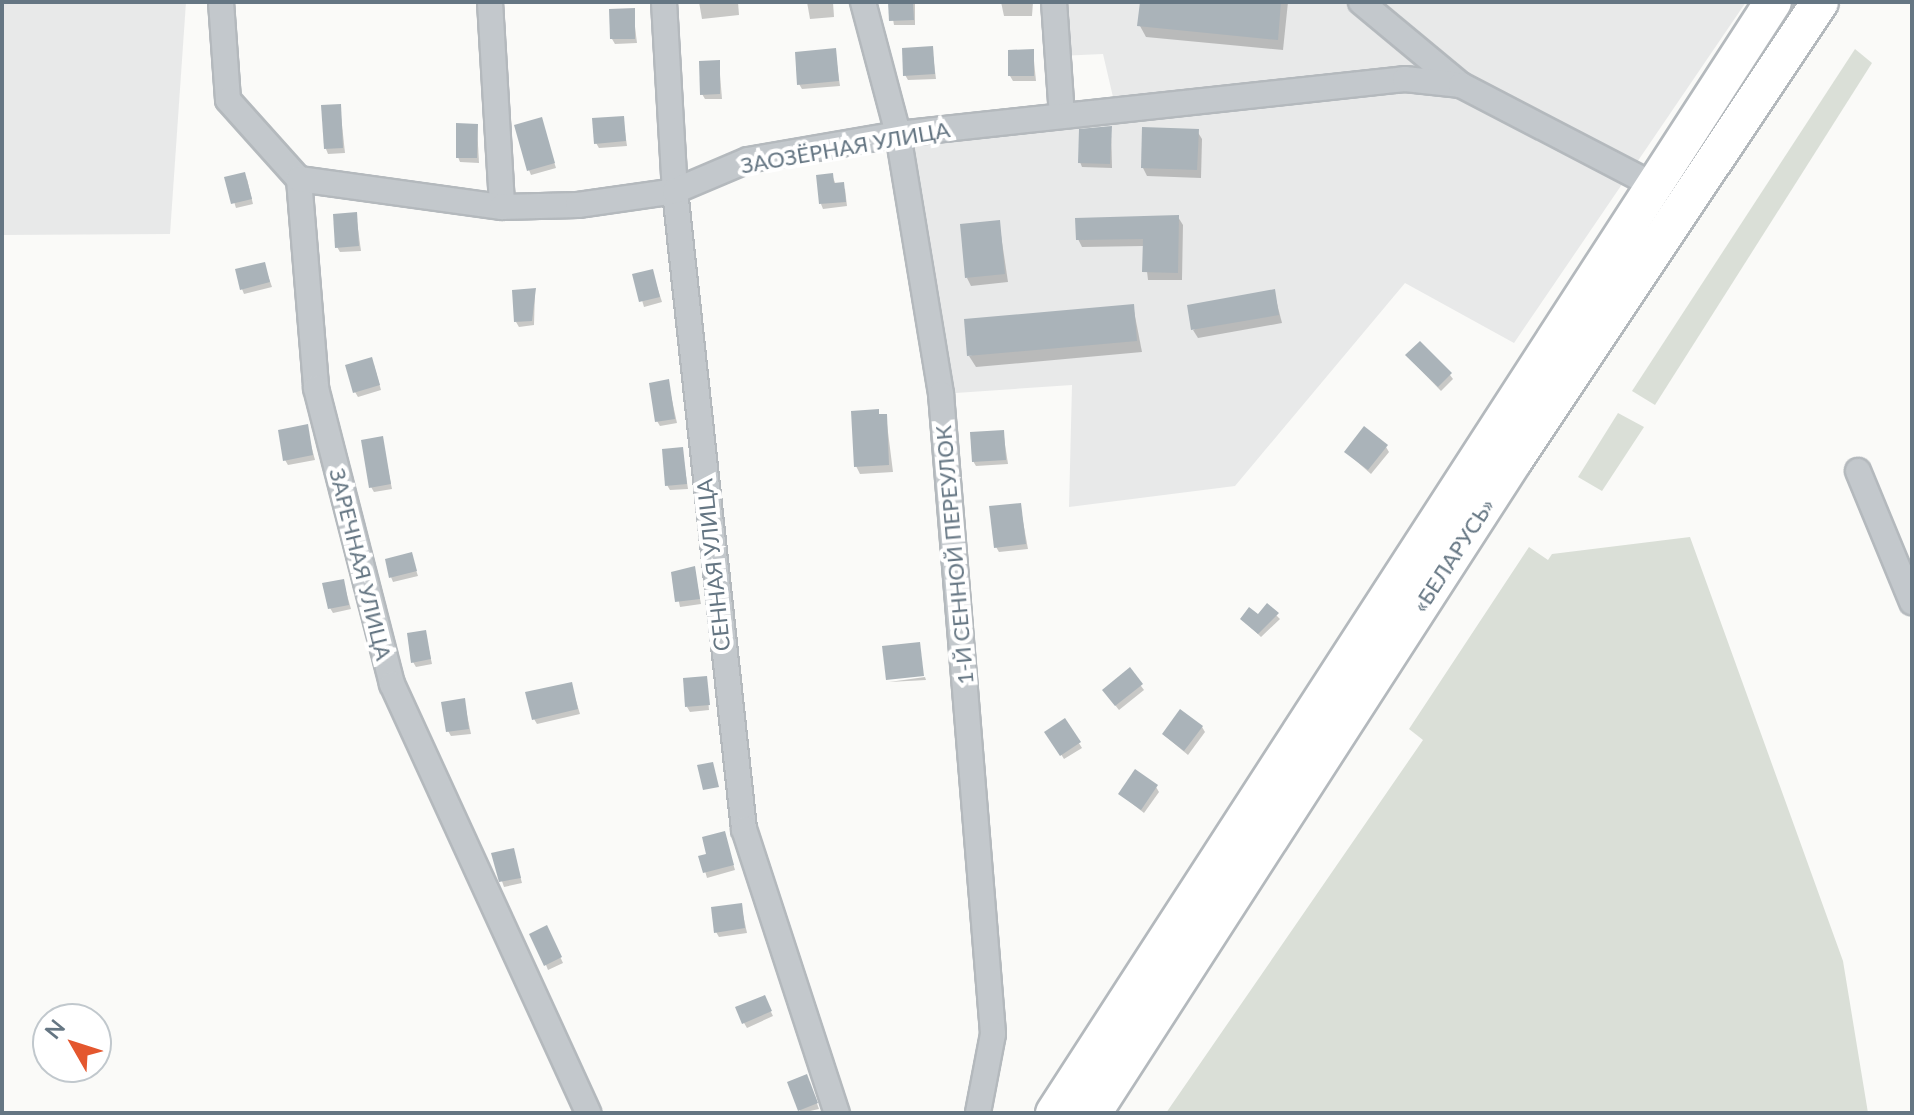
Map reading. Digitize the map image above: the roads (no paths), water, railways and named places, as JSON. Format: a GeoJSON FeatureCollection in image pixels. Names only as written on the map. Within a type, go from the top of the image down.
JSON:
{"type":"FeatureCollection","features":[{"type":"Feature","properties":{"kind":"highway","name":"«БЕЛАРУСЬ»"},"geometry":{"type":"LineString","coordinates":[[1054,1113],[1773,2]]}},
{"type":"Feature","properties":{"kind":"highway","name":"«БЕЛАРУСЬ»"},"geometry":{"type":"LineString","coordinates":[[1093,1113],[1498,486],[1820,2]]}},
{"type":"Feature","properties":{"kind":"street"},"geometry":{"type":"LineString","coordinates":[[221,2],[228,100],[299,179]]}},
{"type":"Feature","properties":{"kind":"street"},"geometry":{"type":"LineString","coordinates":[[490,2],[502,207]]}},
{"type":"Feature","properties":{"kind":"street","name":"СЕННАЯ УЛИЦА"},"geometry":{"type":"LineString","coordinates":[[664,2],[675,191],[744,829],[837,1113]]}},
{"type":"Feature","properties":{"kind":"street","name":"1-Й СЕННОЙ ПЕРЕУЛОК"},"geometry":{"type":"LineString","coordinates":[[863,2],[898,134],[943,409],[993,1034],[978,1113]]}},
{"type":"Feature","properties":{"kind":"street"},"geometry":{"type":"LineString","coordinates":[[1054,2],[1062,116]]}},
{"type":"Feature","properties":{"kind":"street","name":"ЗАОЗЁРНАЯ УЛИЦА"},"geometry":{"type":"LineString","coordinates":[[1361,2],[1461,85],[1653,185]]}},
{"type":"Feature","properties":{"kind":"street","name":"ЗАОЗЁРНАЯ УЛИЦА"},"geometry":{"type":"LineString","coordinates":[[299,179],[502,207],[578,205],[675,191],[748,160],[898,134],[1405,79],[1461,85]]}},
{"type":"Feature","properties":{"kind":"street","name":"ЗАРЕЧНАЯ УЛИЦА"},"geometry":{"type":"LineString","coordinates":[[299,179],[316,388],[392,684],[588,1113]]}},
{"type":"Feature","properties":{"kind":"street"},"geometry":{"type":"LineString","coordinates":[[1858,471],[1912,602]]}}]}
